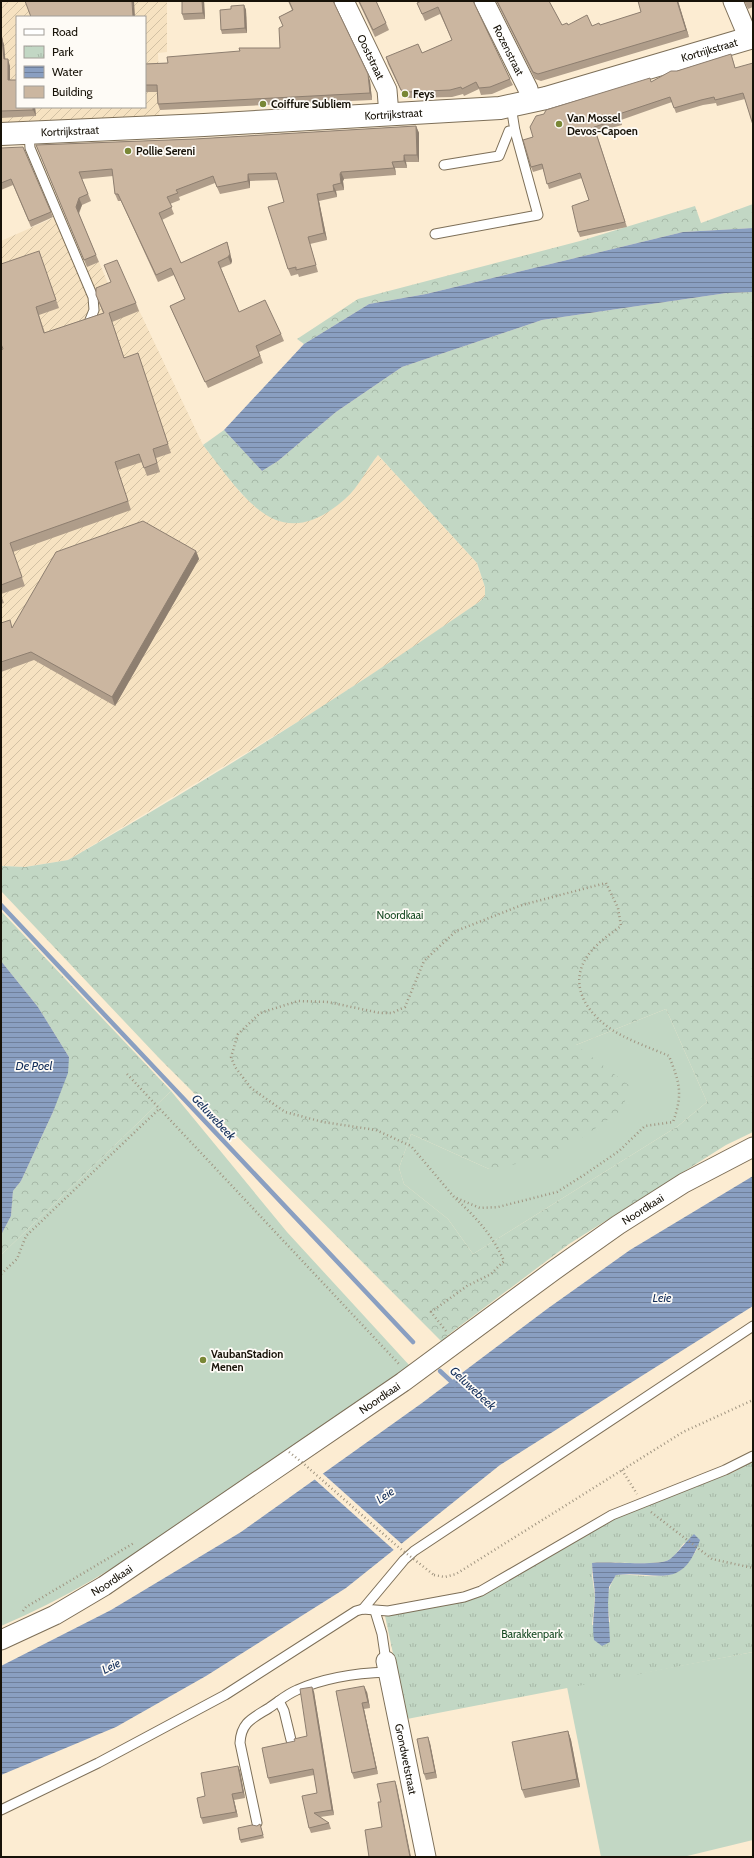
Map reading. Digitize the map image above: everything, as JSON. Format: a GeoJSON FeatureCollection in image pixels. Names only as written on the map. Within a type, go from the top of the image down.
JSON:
{"type":"FeatureCollection","features":[{"type":"Feature","properties":{"kind":"street","name":"Ooststraat"},"geometry":{"type":"LineString","coordinates":[[344,1],[386,90],[389,115]]}},
{"type":"Feature","properties":{"kind":"street","name":"Rozenstraat"},"geometry":{"type":"LineString","coordinates":[[484,1],[528,89],[521,104]]}},
{"type":"Feature","properties":{"kind":"street"},"geometry":{"type":"LineString","coordinates":[[733,1],[751,38]]}},
{"type":"Feature","properties":{"kind":"street","name":"Kortrijkstraat"},"geometry":{"type":"LineString","coordinates":[[1,134],[389,115],[500,108],[521,104],[751,38]]}},
{"type":"Feature","properties":{"kind":"street","name":"Noordkaai"},"geometry":{"type":"LineString","coordinates":[[1,1640],[55,1615],[104,1586],[413,1374],[618,1225],[684,1183],[753,1147]]}},
{"type":"Feature","properties":{"kind":"street","name":"Grondwetstraat"},"geometry":{"type":"LineString","coordinates":[[387,1666],[426,1857]]}},
{"type":"Feature","properties":{"kind":"lane"},"geometry":{"type":"LineString","coordinates":[[435,234],[538,215],[515,131],[521,104]]}},
{"type":"Feature","properties":{"kind":"lane"},"geometry":{"type":"LineString","coordinates":[[444,165],[499,156],[509,131],[515,131]]}},
{"type":"Feature","properties":{"kind":"lane"},"geometry":{"type":"LineString","coordinates":[[29,133],[30,148],[93,297],[94,310],[90,320]]}},
{"type":"Feature","properties":{"kind":"lane"},"geometry":{"type":"LineString","coordinates":[[363,1609],[404,1560],[414,1551],[753,1326]]}},
{"type":"Feature","properties":{"kind":"lane"},"geometry":{"type":"LineString","coordinates":[[1,1810],[98,1764],[225,1695],[356,1611],[363,1609],[388,1611],[464,1597],[481,1591],[612,1515],[725,1470],[753,1456]]}},
{"type":"Feature","properties":{"kind":"lane"},"geometry":{"type":"LineString","coordinates":[[257,1823],[240,1743],[240,1734],[247,1722],[296,1691],[310,1685],[387,1666],[382,1634],[375,1611]]}},
{"type":"Feature","properties":{"kind":"lane"},"geometry":{"type":"LineString","coordinates":[[279,1701],[284,1711],[291,1740]]}},
{"type":"Feature","properties":{"kind":"path"},"geometry":{"type":"LineString","coordinates":[[451,1345],[431,1312],[467,1286],[491,1274],[504,1261],[498,1248],[473,1214],[454,1197],[411,1146],[376,1130],[323,1122],[285,1112],[251,1088],[230,1058],[238,1034],[260,1013],[298,1001],[328,1002],[380,1014],[392,1013],[405,1007],[424,961],[456,931],[522,905],[606,883],[618,908],[621,926],[596,945],[582,964],[578,982],[587,1007],[609,1028],[669,1056],[678,1079],[680,1104],[673,1122],[644,1126],[619,1151],[557,1192],[498,1207],[480,1208],[454,1197]]}},
{"type":"Feature","properties":{"kind":"path"},"geometry":{"type":"LineString","coordinates":[[127,1074],[413,1374]]}},
{"type":"Feature","properties":{"kind":"path"},"geometry":{"type":"LineString","coordinates":[[1,1274],[17,1259],[26,1236],[160,1108]]}},
{"type":"Feature","properties":{"kind":"path"},"geometry":{"type":"LineString","coordinates":[[282,1452],[289,1452],[304,1464],[397,1546],[434,1575],[445,1577],[456,1574],[683,1432],[753,1400]]}},
{"type":"Feature","properties":{"kind":"path"},"geometry":{"type":"LineString","coordinates":[[622,1470],[630,1482]]}},
{"type":"Feature","properties":{"kind":"path"},"geometry":{"type":"LineString","coordinates":[[648,1510],[712,1560],[753,1568]]}},
{"type":"Feature","properties":{"kind":"path"},"geometry":{"type":"LineString","coordinates":[[26,1607],[134,1543]]}},
{"type":"Feature","properties":{"kind":"shaded area"},"geometry":{"type":"Polygon","coordinates":[[[1,1],[167,1],[167,52],[158,53],[160,110],[158,121],[1,126],[1,1]]]}},
{"type":"Feature","properties":{"kind":"shaded area"},"geometry":{"type":"Polygon","coordinates":[[[62,214],[86,267],[99,262],[111,291],[127,285],[203,445],[244,497],[346,498],[378,455],[477,563],[485,587],[485,596],[479,602],[420,643],[309,715],[68,860],[25,867],[2,866],[1,241],[62,214]]]}},
{"type":"Feature","properties":{"kind":"green space"},"geometry":{"type":"Polygon","coordinates":[[[753,204],[753,228],[683,232],[426,294],[369,304],[304,344],[297,339],[358,299],[580,241],[695,206],[701,223],[753,204]]]}},
{"type":"Feature","properties":{"kind":"green space","name":"Noordkaai"},"geometry":{"type":"Polygon","coordinates":[[[753,292],[753,1132],[726,1145],[569,1244],[448,1335],[442,1342],[159,1058],[1,891],[1,867],[25,867],[68,860],[173,799],[276,736],[429,636],[479,602],[485,596],[485,587],[477,563],[378,455],[355,489],[345,499],[321,516],[300,523],[281,521],[264,513],[248,500],[232,483],[203,445],[224,430],[262,471],[278,461],[336,412],[402,367],[542,320],[727,293],[753,292]],[[666,1009],[576,1045],[630,1086],[622,1110],[554,1157],[489,1169],[411,1134],[399,1168],[404,1184],[448,1219],[473,1254],[678,1126],[707,1102],[666,1009]]]}},
{"type":"Feature","properties":{"kind":"green space"},"geometry":{"type":"Polygon","coordinates":[[[1,911],[171,1091],[1,1255],[1,1235],[11,1216],[13,1191],[21,1181],[53,1112],[69,1057],[38,1007],[1,961],[1,911]]]}},
{"type":"Feature","properties":{"kind":"green space"},"geometry":{"type":"Polygon","coordinates":[[[666,1009],[707,1102],[678,1126],[473,1254],[448,1219],[404,1184],[399,1168],[411,1134],[489,1169],[576,1045],[666,1009]]]}},
{"type":"Feature","properties":{"kind":"green space","name":"VaubanStadion Menen"},"geometry":{"type":"Polygon","coordinates":[[[171,1091],[287,1232],[410,1366],[174,1529],[118,1565],[61,1598],[1,1626],[1,1255],[171,1091]]]}},
{"type":"Feature","properties":{"kind":"green space","name":"Barakkenpark"},"geometry":{"type":"Polygon","coordinates":[[[753,1461],[753,1652],[407,1719],[385,1616],[462,1602],[482,1596],[612,1519],[734,1472],[753,1461]],[[684,1543],[676,1554],[670,1559],[655,1563],[592,1563],[595,1597],[592,1625],[610,1622],[608,1593],[612,1581],[616,1575],[660,1576],[676,1573],[686,1565],[697,1549],[684,1543]]]}},
{"type":"Feature","properties":{"kind":"green space"},"geometry":{"type":"Polygon","coordinates":[[[753,1652],[753,1840],[683,1857],[601,1857],[567,1687],[753,1652]]]}},
{"type":"Feature","properties":{"kind":"water"},"geometry":{"type":"Polygon","coordinates":[[[753,228],[753,292],[727,293],[542,320],[402,367],[336,412],[278,461],[262,471],[224,430],[304,344],[369,304],[426,294],[683,232],[753,228]]]}},
{"type":"Feature","properties":{"kind":"water","name":"De Poel"},"geometry":{"type":"Polygon","coordinates":[[[1,961],[38,1007],[69,1057],[68,1073],[53,1112],[21,1181],[13,1191],[11,1216],[1,1235],[1,961]]]}},
{"type":"Feature","properties":{"kind":"water","name":"Leie"},"geometry":{"type":"Polygon","coordinates":[[[753,1176],[753,1306],[500,1465],[346,1588],[206,1676],[116,1727],[1,1775],[1,1666],[111,1610],[241,1532],[422,1403],[547,1309],[630,1250],[753,1176]]]}},
{"type":"Feature","properties":{"kind":"water"},"geometry":{"type":"Polygon","coordinates":[[[694,1534],[700,1540],[693,1557],[685,1567],[676,1573],[666,1576],[631,1574],[616,1575],[609,1587],[608,1604],[610,1642],[602,1646],[594,1640],[593,1624],[595,1598],[592,1563],[656,1563],[664,1561],[673,1557],[694,1534]]]}},
{"type":"Feature","properties":{"kind":"pier"},"geometry":{"type":"Polygon","coordinates":[[[321,1472],[403,1545],[395,1551],[313,1478],[321,1472]]]}},
{"type":"Feature","properties":{"kind":"building"},"geometry":{"type":"Polygon","coordinates":[[[25,1],[132,1],[133,16],[31,16],[25,1]]]}},
{"type":"Feature","properties":{"kind":"building"},"geometry":{"type":"Polygon","coordinates":[[[182,1],[202,1],[203,13],[182,14],[182,1]]]}},
{"type":"Feature","properties":{"kind":"building"},"geometry":{"type":"Polygon","coordinates":[[[289,1],[333,1],[368,74],[370,93],[158,104],[157,85],[146,85],[146,64],[168,63],[167,57],[240,51],[239,48],[280,48],[279,28],[283,26],[279,17],[293,10],[289,1]]]}},
{"type":"Feature","properties":{"kind":"building"},"geometry":{"type":"Polygon","coordinates":[[[359,1],[376,1],[386,23],[373,30],[359,1]]]}},
{"type":"Feature","properties":{"kind":"building"},"geometry":{"type":"Polygon","coordinates":[[[421,1],[473,1],[510,79],[490,87],[479,88],[476,82],[462,89],[461,87],[450,90],[407,92],[401,90],[386,57],[418,44],[422,53],[452,40],[438,7],[422,14],[417,3],[421,1]]]}},
{"type":"Feature","properties":{"kind":"building"},"geometry":{"type":"Polygon","coordinates":[[[497,1],[549,1],[562,25],[567,23],[568,25],[587,15],[592,26],[599,23],[600,25],[641,12],[638,1],[677,1],[686,30],[538,74],[533,72],[497,1]]]}},
{"type":"Feature","properties":{"kind":"building"},"geometry":{"type":"Polygon","coordinates":[[[244,5],[245,28],[221,30],[220,10],[231,9],[231,6],[244,5]]]}},
{"type":"Feature","properties":{"kind":"building"},"geometry":{"type":"Polygon","coordinates":[[[2,38],[4,59],[8,59],[8,80],[16,80],[16,108],[33,108],[33,110],[1,111],[2,38]]]}},
{"type":"Feature","properties":{"kind":"building"},"geometry":{"type":"Polygon","coordinates":[[[731,54],[735,68],[753,63],[753,125],[743,93],[715,100],[714,97],[674,108],[670,97],[619,114],[620,119],[594,127],[625,222],[578,232],[572,206],[589,200],[580,173],[547,184],[542,164],[531,167],[523,140],[533,137],[530,127],[536,116],[544,114],[546,110],[650,78],[651,82],[671,71],[677,71],[731,54]]]}},
{"type":"Feature","properties":{"kind":"building"},"geometry":{"type":"Polygon","coordinates":[[[416,126],[417,155],[404,155],[404,161],[392,162],[394,168],[341,172],[341,183],[333,185],[334,191],[317,194],[324,233],[308,237],[316,265],[296,270],[296,267],[288,269],[268,207],[284,202],[276,173],[248,174],[248,181],[217,187],[213,176],[176,190],[178,193],[167,197],[172,207],[159,213],[181,263],[227,242],[230,254],[228,257],[218,262],[239,312],[265,300],[281,334],[256,346],[260,356],[205,382],[170,306],[185,299],[171,268],[156,275],[118,194],[115,194],[112,169],[79,172],[88,194],[79,198],[76,207],[96,255],[84,260],[36,145],[195,139],[416,126]]]}},
{"type":"Feature","properties":{"kind":"building"},"geometry":{"type":"Polygon","coordinates":[[[23,147],[51,212],[29,221],[11,179],[1,183],[1,148],[23,147]]]}},
{"type":"Feature","properties":{"kind":"building"},"geometry":{"type":"Polygon","coordinates":[[[39,251],[56,300],[36,307],[44,333],[104,313],[96,295],[96,288],[111,282],[104,265],[117,260],[136,303],[109,313],[124,358],[138,353],[168,444],[153,449],[157,463],[144,468],[139,454],[115,462],[128,501],[10,543],[22,577],[1,585],[1,350],[3,349],[1,344],[1,264],[39,251]]]}},
{"type":"Feature","properties":{"kind":"building"},"geometry":{"type":"Polygon","coordinates":[[[143,521],[196,551],[112,697],[31,652],[1,662],[1,623],[10,620],[12,628],[56,552],[143,521]]]}},
{"type":"Feature","properties":{"kind":"building"},"geometry":{"type":"Polygon","coordinates":[[[364,1686],[368,1702],[362,1703],[376,1768],[352,1773],[336,1691],[364,1686]]]}},
{"type":"Feature","properties":{"kind":"building"},"geometry":{"type":"Polygon","coordinates":[[[312,1687],[332,1810],[314,1813],[329,1823],[309,1828],[302,1796],[317,1793],[313,1769],[268,1778],[262,1748],[295,1741],[294,1739],[307,1736],[300,1689],[312,1687]]]}},
{"type":"Feature","properties":{"kind":"building"},"geometry":{"type":"Polygon","coordinates":[[[568,1731],[577,1779],[522,1790],[512,1742],[568,1731]]]}},
{"type":"Feature","properties":{"kind":"building"},"geometry":{"type":"Polygon","coordinates":[[[428,1737],[435,1772],[424,1774],[417,1739],[428,1737]]]}},
{"type":"Feature","properties":{"kind":"building"},"geometry":{"type":"Polygon","coordinates":[[[238,1766],[243,1792],[232,1794],[236,1812],[201,1818],[197,1798],[205,1796],[201,1773],[238,1766]]]}},
{"type":"Feature","properties":{"kind":"building"},"geometry":{"type":"Polygon","coordinates":[[[395,1781],[410,1857],[369,1857],[365,1830],[382,1827],[378,1802],[381,1802],[377,1784],[395,1781]]]}},
{"type":"Feature","properties":{"kind":"building"},"geometry":{"type":"Polygon","coordinates":[[[260,1824],[263,1835],[240,1840],[238,1828],[252,1825],[257,1826],[260,1824]]]}},
{"type":"Feature","properties":{"kind":"waterway","name":"Geluwebeek"},"geometry":{"type":"LineString","coordinates":[[1,905],[413,1342]]}},
{"type":"Feature","properties":{"kind":"waterway","name":"Geluwebeek"},"geometry":{"type":"LineString","coordinates":[[440,1371],[455,1385]]}},
{"type":"Feature","properties":{"kind":"place","name":"Feys"},"geometry":{"type":"Point","coordinates":[405,94]}},
{"type":"Feature","properties":{"kind":"place","name":"Coiffure Subliem"},"geometry":{"type":"Point","coordinates":[263,104]}},
{"type":"Feature","properties":{"kind":"place","name":"Van Mossel Devos-Capoen"},"geometry":{"type":"Point","coordinates":[559,124]}},
{"type":"Feature","properties":{"kind":"place","name":"Pollie Sereni"},"geometry":{"type":"Point","coordinates":[128,151]}},
{"type":"Feature","properties":{"kind":"place","name":"VaubanStadion Menen"},"geometry":{"type":"Point","coordinates":[203,1360]}}]}
